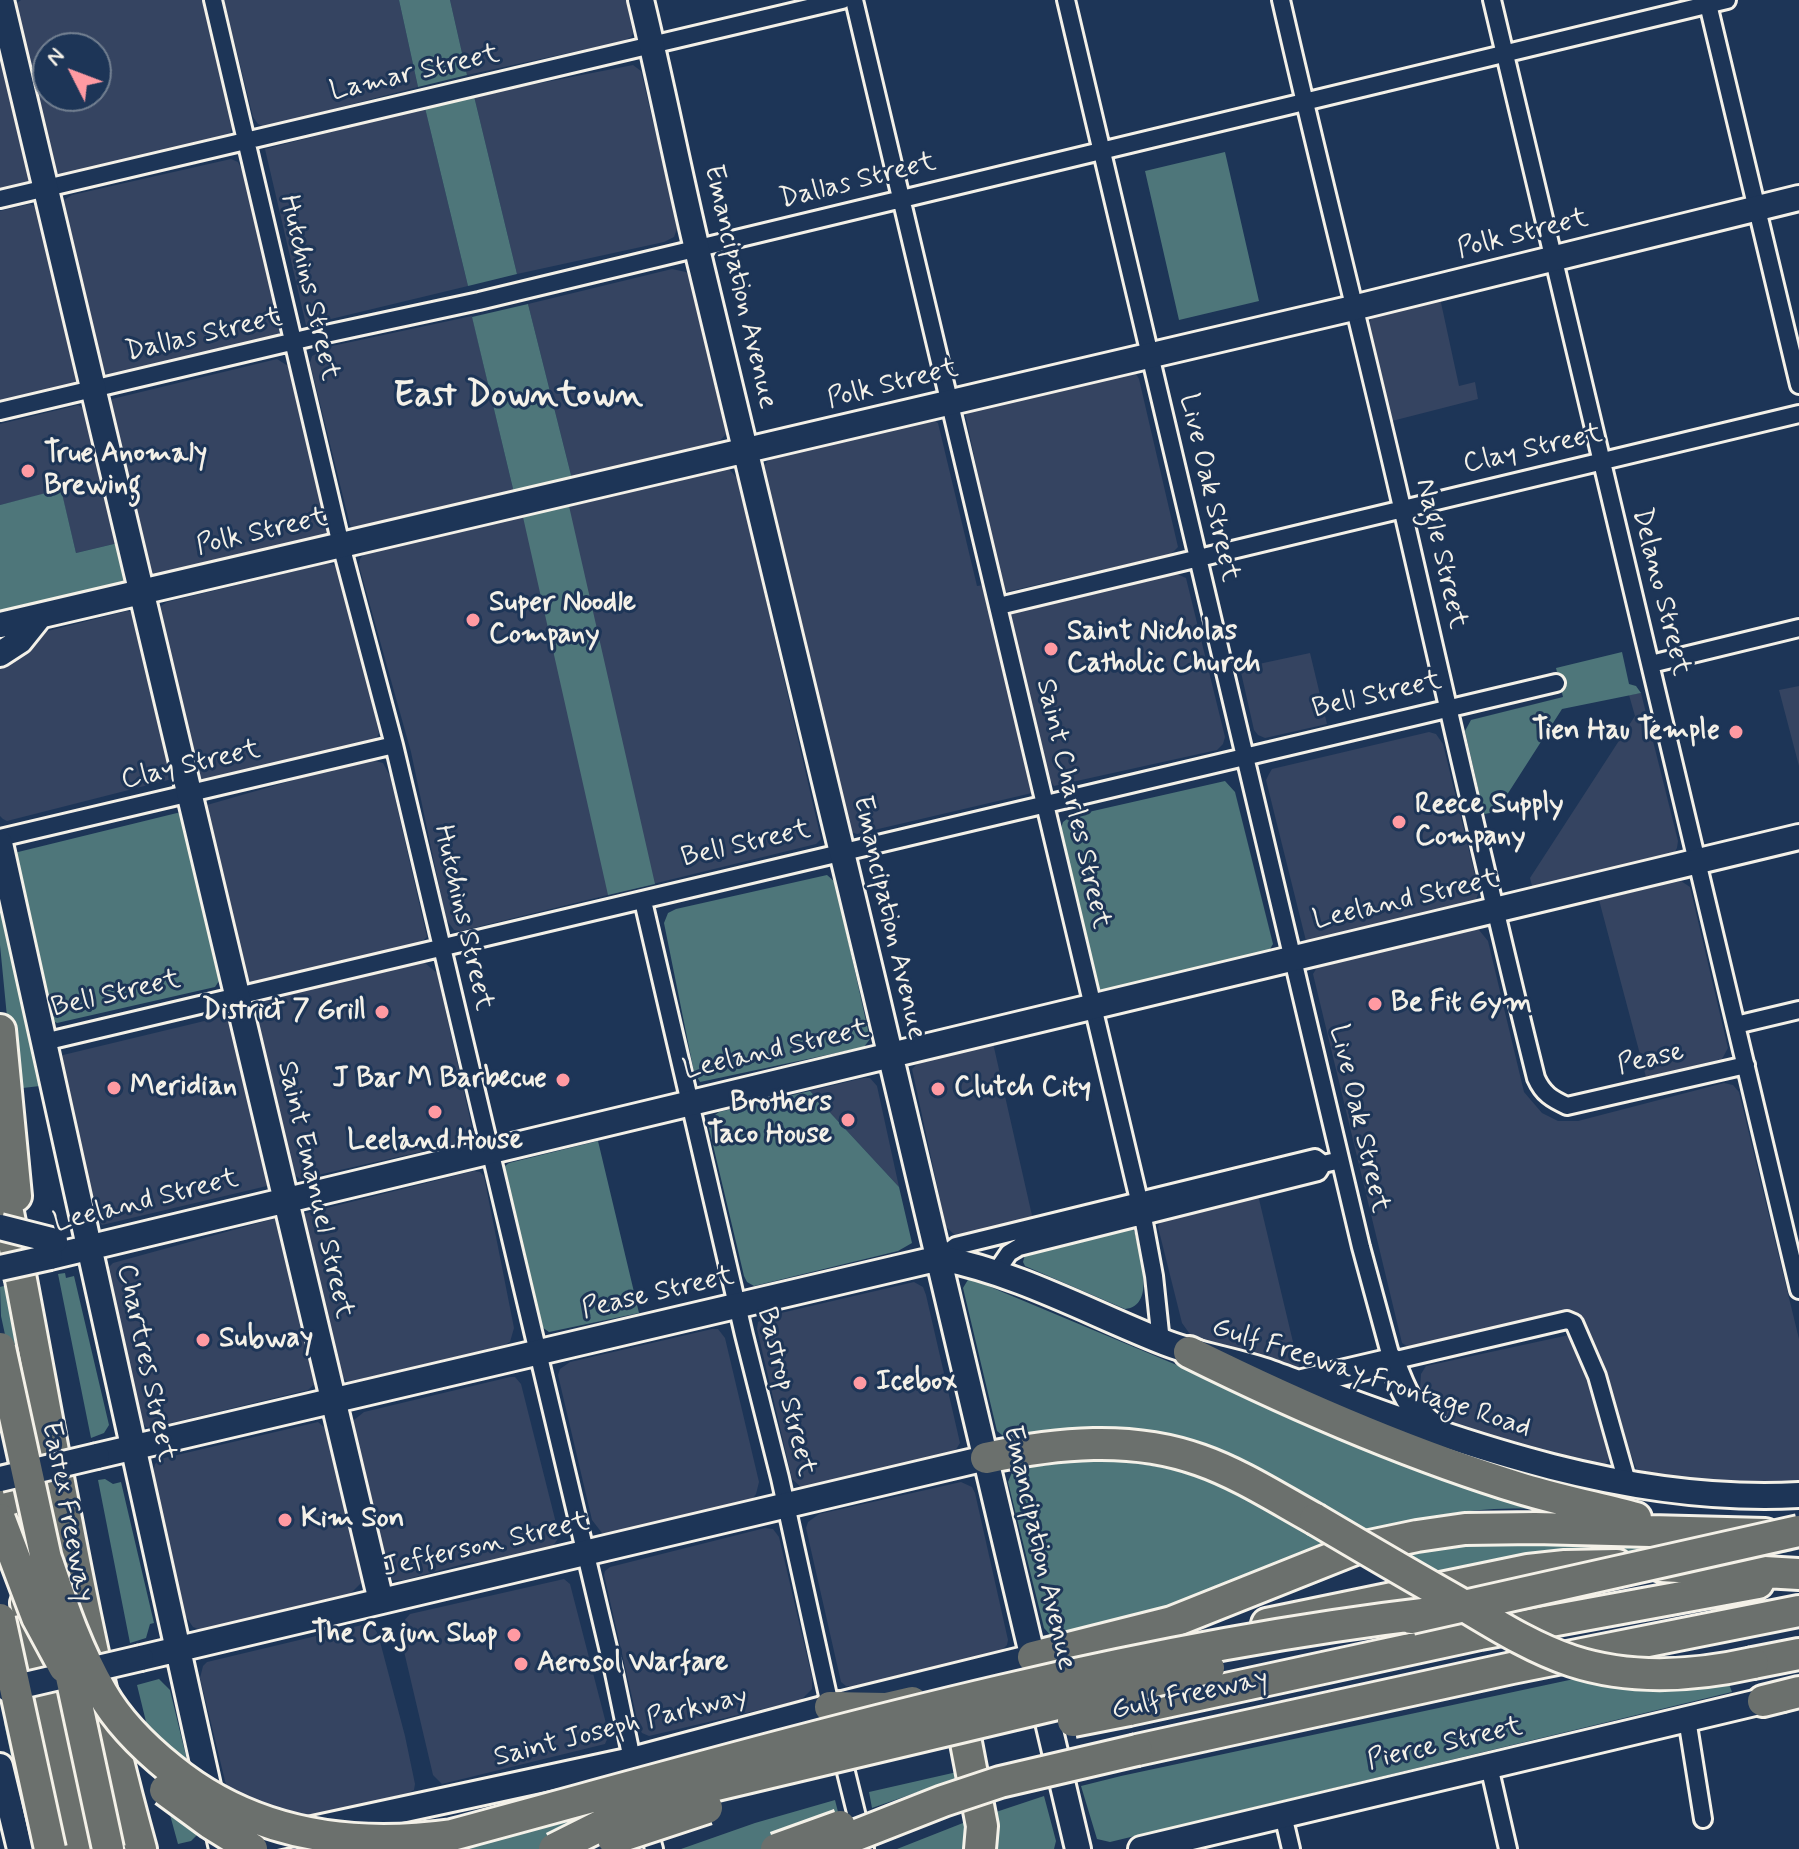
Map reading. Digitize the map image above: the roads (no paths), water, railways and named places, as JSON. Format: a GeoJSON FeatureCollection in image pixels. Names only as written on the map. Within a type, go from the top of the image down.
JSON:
{"type":"FeatureCollection","features":[{"type":"Feature","properties":{"kind":"highway"},"geometry":{"type":"LineString","coordinates":[[0,1030],[27,1306]]}},
{"type":"Feature","properties":{"kind":"highway","name":"Eastex Freeway"},"geometry":{"type":"LineString","coordinates":[[0,1172],[73,1551],[124,1789],[141,1849]]}},
{"type":"Feature","properties":{"kind":"highway"},"geometry":{"type":"LineString","coordinates":[[1175,1347],[1275,1394],[1495,1480],[1615,1513],[1700,1532]]}},
{"type":"Feature","properties":{"kind":"highway"},"geometry":{"type":"LineString","coordinates":[[0,1348],[108,1849]]}},
{"type":"Feature","properties":{"kind":"highway"},"geometry":{"type":"LineString","coordinates":[[986,1458],[1041,1446],[1121,1443],[1199,1459],[1251,1482],[1529,1644],[1572,1661],[1654,1674],[1690,1674],[1799,1654]]}},
{"type":"Feature","properties":{"kind":"highway","name":"Eastex Freeway"},"geometry":{"type":"LineString","coordinates":[[0,1481],[79,1849]]}},
{"type":"Feature","properties":{"kind":"highway"},"geometry":{"type":"LineString","coordinates":[[0,1519],[37,1617],[79,1693],[99,1721],[136,1763],[170,1794],[252,1849]]}},
{"type":"Feature","properties":{"kind":"highway"},"geometry":{"type":"LineString","coordinates":[[830,1707],[886,1708],[972,1689],[1172,1622],[1355,1549],[1417,1536],[1465,1529],[1535,1528],[1799,1533]]}},
{"type":"Feature","properties":{"kind":"highway"},"geometry":{"type":"LineString","coordinates":[[554,1849],[630,1811],[700,1789],[1431,1613],[1799,1533]]}},
{"type":"Feature","properties":{"kind":"highway"},"geometry":{"type":"LineString","coordinates":[[46,1558],[72,1635],[103,1695],[126,1726],[153,1754],[208,1796],[258,1822],[299,1835],[372,1843],[452,1835],[853,1726],[1097,1670],[1333,1624],[1431,1613]]}},
{"type":"Feature","properties":{"kind":"highway","name":"Gulf Freeway"},"geometry":{"type":"LineString","coordinates":[[1035,1666],[1490,1577],[1565,1566],[1613,1564],[1799,1574]]}},
{"type":"Feature","properties":{"kind":"highway","name":"Gulf Freeway"},"geometry":{"type":"LineString","coordinates":[[588,1849],[682,1815],[758,1793],[1480,1634],[1799,1574]]}},
{"type":"Feature","properties":{"kind":"highway","name":"Gulf Freeway"},"geometry":{"type":"LineString","coordinates":[[821,1849],[1000,1782],[1512,1668],[1799,1611]]}},
{"type":"Feature","properties":{"kind":"highway"},"geometry":{"type":"LineString","coordinates":[[0,1619],[50,1849]]}},
{"type":"Feature","properties":{"kind":"highway"},"geometry":{"type":"LineString","coordinates":[[972,1689],[963,1695],[959,1706],[982,1826],[980,1849]]}},
{"type":"Feature","properties":{"kind":"highway"},"geometry":{"type":"LineString","coordinates":[[1763,1701],[1799,1695]]}},
{"type":"Feature","properties":{"kind":"highway"},"geometry":{"type":"LineString","coordinates":[[866,1849],[950,1815],[1137,1750]]}},
{"type":"Feature","properties":{"kind":"highway"},"geometry":{"type":"LineString","coordinates":[[776,1849],[881,1814],[1000,1782]]}},
{"type":"Feature","properties":{"kind":"main road"},"geometry":{"type":"LineString","coordinates":[[1,0],[93,389]]}},
{"type":"Feature","properties":{"kind":"main road","name":"Emancipation Avenue"},"geometry":{"type":"LineString","coordinates":[[641,0],[697,249],[940,1258],[1078,1849]]}},
{"type":"Feature","properties":{"kind":"main road","name":"Polk Street"},"geometry":{"type":"LineString","coordinates":[[0,625],[1353,308],[1799,198]]}},
{"type":"Feature","properties":{"kind":"main road","name":"Saint Emanuel Street"},"geometry":{"type":"LineString","coordinates":[[93,389],[381,1601]]}},
{"type":"Feature","properties":{"kind":"main road"},"geometry":{"type":"LineString","coordinates":[[0,654],[20,641],[40,616]]}},
{"type":"Feature","properties":{"kind":"main road","name":"Leeland Street"},"geometry":{"type":"LineString","coordinates":[[89,1246],[1799,837]]}},
{"type":"Feature","properties":{"kind":"main road","name":"Chartres Street"},"geometry":{"type":"LineString","coordinates":[[0,841],[222,1849]]}},
{"type":"Feature","properties":{"kind":"main road"},"geometry":{"type":"LineString","coordinates":[[0,1227],[52,1249],[89,1246]]}},
{"type":"Feature","properties":{"kind":"main road","name":"Leeland Street"},"geometry":{"type":"LineString","coordinates":[[0,1268],[52,1249]]}},
{"type":"Feature","properties":{"kind":"main road","name":"Gulf Freeway Frontage Road"},"geometry":{"type":"LineString","coordinates":[[940,1258],[996,1272],[1175,1347],[1256,1368],[1456,1441],[1527,1462],[1704,1494],[1753,1497],[1799,1495]]}},
{"type":"Feature","properties":{"kind":"main road","name":"Pease Street"},"geometry":{"type":"LineString","coordinates":[[0,1481],[940,1258]]}},
{"type":"Feature","properties":{"kind":"main road"},"geometry":{"type":"LineString","coordinates":[[1298,1383],[1392,1361],[1408,1400],[1420,1417],[1456,1441]]}},
{"type":"Feature","properties":{"kind":"main road","name":"Jefferson Street"},"geometry":{"type":"LineString","coordinates":[[4,1690],[986,1458]]}},
{"type":"Feature","properties":{"kind":"main road","name":"Saint Joseph Parkway"},"geometry":{"type":"LineString","coordinates":[[222,1849],[632,1760],[830,1707],[1035,1666]]}},
{"type":"Feature","properties":{"kind":"main road","name":"Pierce Street"},"geometry":{"type":"LineString","coordinates":[[1141,1849],[1763,1701]]}},
{"type":"Feature","properties":{"kind":"main road"},"geometry":{"type":"LineString","coordinates":[[0,1766],[20,1849]]}},
{"type":"Feature","properties":{"kind":"street","name":"Hutchins Street"},"geometry":{"type":"LineString","coordinates":[[213,0],[341,545],[394,745],[654,1849]]}},
{"type":"Feature","properties":{"kind":"street","name":"Lamar Street"},"geometry":{"type":"LineString","coordinates":[[0,199],[842,0]]}},
{"type":"Feature","properties":{"kind":"street","name":"Saint Charles Street"},"geometry":{"type":"LineString","coordinates":[[854,0],[1047,805],[1154,1276],[1175,1347]]}},
{"type":"Feature","properties":{"kind":"street","name":"Live Oak Street"},"geometry":{"type":"LineString","coordinates":[[1066,0],[1341,1160],[1392,1361]]}},
{"type":"Feature","properties":{"kind":"street","name":"Nagle Street"},"geometry":{"type":"LineString","coordinates":[[1281,0],[1536,1078],[1551,1099],[1567,1106]]}},
{"type":"Feature","properties":{"kind":"street","name":"Delano Street"},"geometry":{"type":"LineString","coordinates":[[1492,0],[1799,1290]]}},
{"type":"Feature","properties":{"kind":"street","name":"Dallas Street"},"geometry":{"type":"LineString","coordinates":[[0,411],[479,301],[1708,2],[1727,0]]}},
{"type":"Feature","properties":{"kind":"street"},"geometry":{"type":"LineString","coordinates":[[1708,2],[1799,385]]}},
{"type":"Feature","properties":{"kind":"street","name":"Clay Street"},"geometry":{"type":"LineString","coordinates":[[999,606],[1799,414]]}},
{"type":"Feature","properties":{"kind":"street"},"geometry":{"type":"LineString","coordinates":[[1651,664],[1799,628]]}},
{"type":"Feature","properties":{"kind":"street","name":"Bell Street"},"geometry":{"type":"LineString","coordinates":[[44,1042],[1556,683]]}},
{"type":"Feature","properties":{"kind":"street","name":"Clay Street"},"geometry":{"type":"LineString","coordinates":[[0,841],[394,745]]}},
{"type":"Feature","properties":{"kind":"street","name":"Bastrop Street"},"geometry":{"type":"LineString","coordinates":[[643,901],[786,1506],[830,1707],[866,1849]]}},
{"type":"Feature","properties":{"kind":"street"},"geometry":{"type":"LineString","coordinates":[[1736,1025],[1799,1010]]}},
{"type":"Feature","properties":{"kind":"street","name":"Pease"},"geometry":{"type":"LineString","coordinates":[[1567,1106],[1746,1065]]}},
{"type":"Feature","properties":{"kind":"street","name":"Pease Street"},"geometry":{"type":"LineString","coordinates":[[996,1272],[1009,1253],[1019,1247],[1315,1158],[1323,1164],[1341,1160]]}},
{"type":"Feature","properties":{"kind":"street","name":"Pease Street"},"geometry":{"type":"LineString","coordinates":[[940,1258],[956,1246],[1141,1209]]}},
{"type":"Feature","properties":{"kind":"street"},"geometry":{"type":"LineString","coordinates":[[1392,1361],[1567,1320],[1574,1323],[1597,1376],[1627,1482]]}},
{"type":"Feature","properties":{"kind":"street"},"geometry":{"type":"LineString","coordinates":[[1687,1719],[1703,1819]]}},
{"type":"Feature","properties":{"kind":"street"},"geometry":{"type":"LineString","coordinates":[[1489,1766],[1508,1849]]}},
{"type":"Feature","properties":{"kind":"street"},"geometry":{"type":"LineString","coordinates":[[1283,1815],[1291,1849]]}},
{"type":"Feature","properties":{"kind":"place","name":"True Anomaly Brewing"},"geometry":{"type":"Point","coordinates":[28,471]}},
{"type":"Feature","properties":{"kind":"place","name":"Super Noodle Company"},"geometry":{"type":"Point","coordinates":[473,620]}},
{"type":"Feature","properties":{"kind":"place","name":"Saint Nicholas Catholic Church"},"geometry":{"type":"Point","coordinates":[1051,649]}},
{"type":"Feature","properties":{"kind":"place","name":"Tien Hau Temple"},"geometry":{"type":"Point","coordinates":[1736,732]}},
{"type":"Feature","properties":{"kind":"place","name":"Reece Supply Company"},"geometry":{"type":"Point","coordinates":[1399,822]}},
{"type":"Feature","properties":{"kind":"place","name":"Be Fit Gym"},"geometry":{"type":"Point","coordinates":[1375,1004]}},
{"type":"Feature","properties":{"kind":"place","name":"District 7 Grill"},"geometry":{"type":"Point","coordinates":[382,1012]}},
{"type":"Feature","properties":{"kind":"place","name":"J Bar M Barbecue"},"geometry":{"type":"Point","coordinates":[563,1080]}},
{"type":"Feature","properties":{"kind":"place","name":"Meridian"},"geometry":{"type":"Point","coordinates":[114,1088]}},
{"type":"Feature","properties":{"kind":"place","name":"Clutch City"},"geometry":{"type":"Point","coordinates":[938,1089]}},
{"type":"Feature","properties":{"kind":"place","name":"Leeland House"},"geometry":{"type":"Point","coordinates":[435,1112]}},
{"type":"Feature","properties":{"kind":"place","name":"Brothers Taco House"},"geometry":{"type":"Point","coordinates":[848,1120]}},
{"type":"Feature","properties":{"kind":"place","name":"Subway"},"geometry":{"type":"Point","coordinates":[203,1340]}},
{"type":"Feature","properties":{"kind":"place","name":"Icebox"},"geometry":{"type":"Point","coordinates":[860,1383]}},
{"type":"Feature","properties":{"kind":"place","name":"Kim Son"},"geometry":{"type":"Point","coordinates":[285,1520]}},
{"type":"Feature","properties":{"kind":"place","name":"The Cajun Shop"},"geometry":{"type":"Point","coordinates":[514,1635]}},
{"type":"Feature","properties":{"kind":"place","name":"Aerosol Warfare"},"geometry":{"type":"Point","coordinates":[521,1664]}},
{"type":"Feature","properties":{"kind":"district","name":"East Downtown"},"geometry":{"type":"Point","coordinates":[518,397]}}]}
